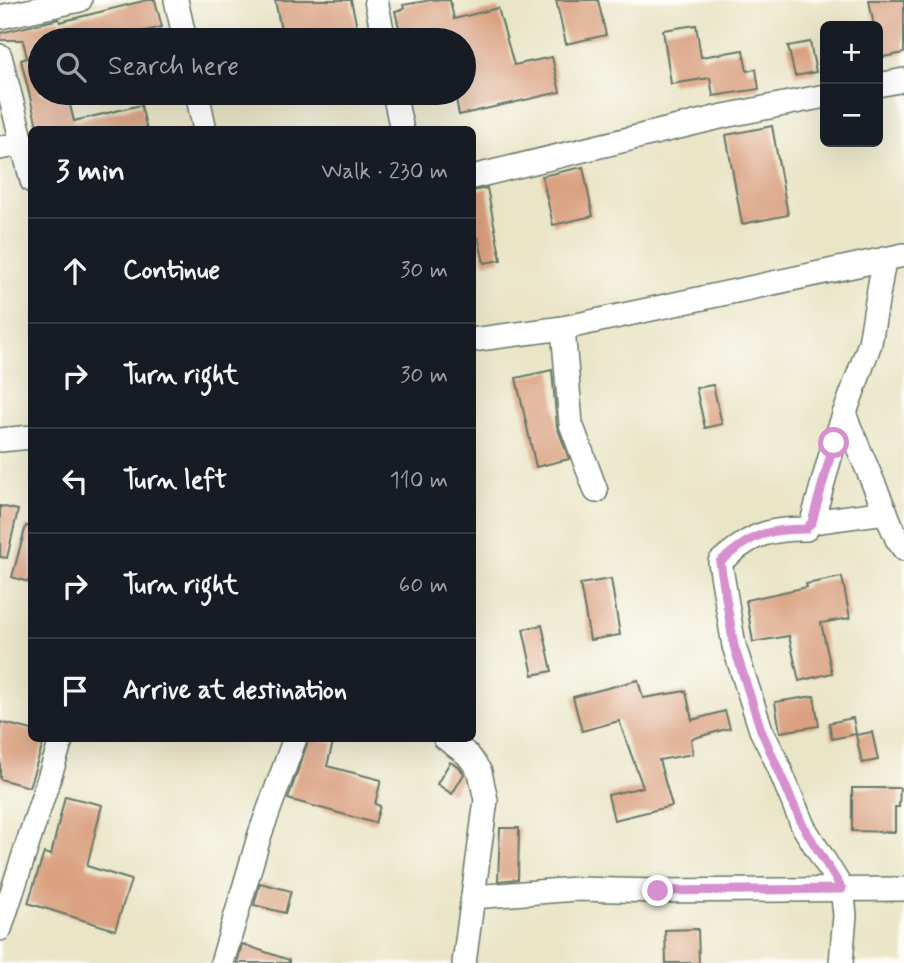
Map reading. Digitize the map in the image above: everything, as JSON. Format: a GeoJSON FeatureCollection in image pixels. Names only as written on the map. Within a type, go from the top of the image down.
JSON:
{"type":"FeatureCollection","features":[{"type":"Feature","properties":{"kind":"street"},"geometry":{"type":"LineString","coordinates":[[0,17],[80,0]]}},
{"type":"Feature","properties":{"kind":"street"},"geometry":{"type":"LineString","coordinates":[[176,0],[182,28]]}},
{"type":"Feature","properties":{"kind":"street"},"geometry":{"type":"LineString","coordinates":[[376,0],[382,28]]}},
{"type":"Feature","properties":{"kind":"street"},"geometry":{"type":"LineString","coordinates":[[0,56],[11,146],[28,174]]}},
{"type":"Feature","properties":{"kind":"street"},"geometry":{"type":"LineString","coordinates":[[883,84],[904,80]]}},
{"type":"Feature","properties":{"kind":"street"},"geometry":{"type":"LineString","coordinates":[[476,176],[724,116],[820,97]]}},
{"type":"Feature","properties":{"kind":"street"},"geometry":{"type":"LineString","coordinates":[[200,105],[204,126]]}},
{"type":"Feature","properties":{"kind":"street"},"geometry":{"type":"LineString","coordinates":[[397,105],[401,126]]}},
{"type":"Feature","properties":{"kind":"street"},"geometry":{"type":"LineString","coordinates":[[476,339],[563,328],[894,258],[812,522],[806,529],[775,529],[740,545],[720,562],[734,646],[761,730],[803,826],[842,889],[845,915],[841,963]]}},
{"type":"Feature","properties":{"kind":"street"},"geometry":{"type":"LineString","coordinates":[[563,328],[570,424],[596,491]]}},
{"type":"Feature","properties":{"kind":"street"},"geometry":{"type":"LineString","coordinates":[[844,414],[897,539],[904,549]]}},
{"type":"Feature","properties":{"kind":"street"},"geometry":{"type":"LineString","coordinates":[[0,440],[28,437]]}},
{"type":"Feature","properties":{"kind":"street"},"geometry":{"type":"LineString","coordinates":[[812,522],[886,512]]}},
{"type":"Feature","properties":{"kind":"street"},"geometry":{"type":"LineString","coordinates":[[0,929],[61,742]]}},
{"type":"Feature","properties":{"kind":"street"},"geometry":{"type":"LineString","coordinates":[[222,963],[260,834],[294,742]]}},
{"type":"Feature","properties":{"kind":"street"},"geometry":{"type":"LineString","coordinates":[[450,742],[468,755],[480,772],[486,800],[464,963]]}},
{"type":"Feature","properties":{"kind":"street"},"geometry":{"type":"LineString","coordinates":[[472,897],[576,889],[904,889]]}},
{"type":"Feature","properties":{"kind":"building"},"geometry":{"type":"Polygon","coordinates":[[[155,0],[162,27],[28,28],[28,89],[21,60],[27,58],[23,40],[0,40],[0,33],[59,19],[60,22],[155,0]]]}},
{"type":"Feature","properties":{"kind":"building"},"geometry":{"type":"Polygon","coordinates":[[[275,0],[351,0],[357,28],[281,28],[275,0]]]}},
{"type":"Feature","properties":{"kind":"building"},"geometry":{"type":"Polygon","coordinates":[[[450,0],[454,19],[498,8],[514,65],[552,57],[560,92],[459,115],[457,105],[476,105],[476,28],[399,28],[395,11],[404,9],[403,5],[450,0]]]}},
{"type":"Feature","properties":{"kind":"building"},"geometry":{"type":"Polygon","coordinates":[[[556,0],[598,0],[606,35],[566,44],[556,0]]]}},
{"type":"Feature","properties":{"kind":"building"},"geometry":{"type":"Polygon","coordinates":[[[869,0],[904,0],[904,53],[883,57],[883,21],[873,21],[869,0]]]}},
{"type":"Feature","properties":{"kind":"building"},"geometry":{"type":"Polygon","coordinates":[[[696,25],[701,57],[743,50],[747,71],[756,69],[759,89],[713,96],[710,78],[671,84],[663,30],[696,25]]]}},
{"type":"Feature","properties":{"kind":"building"},"geometry":{"type":"Polygon","coordinates":[[[810,42],[816,72],[795,76],[788,46],[810,42]]]}},
{"type":"Feature","properties":{"kind":"building"},"geometry":{"type":"Polygon","coordinates":[[[32,105],[70,105],[74,121],[141,105],[146,126],[37,126],[32,105]]]}},
{"type":"Feature","properties":{"kind":"building"},"geometry":{"type":"Polygon","coordinates":[[[772,126],[788,215],[742,224],[726,135],[772,126]]]}},
{"type":"Feature","properties":{"kind":"building"},"geometry":{"type":"Polygon","coordinates":[[[583,167],[593,216],[553,225],[542,176],[583,167]]]}},
{"type":"Feature","properties":{"kind":"building"},"geometry":{"type":"Polygon","coordinates":[[[487,188],[501,260],[484,263],[476,237],[476,190],[487,188]]]}},
{"type":"Feature","properties":{"kind":"building"},"geometry":{"type":"Polygon","coordinates":[[[552,370],[557,426],[569,459],[536,467],[516,378],[552,370]]]}},
{"type":"Feature","properties":{"kind":"building"},"geometry":{"type":"Polygon","coordinates":[[[713,385],[722,424],[705,428],[696,388],[713,385]]]}},
{"type":"Feature","properties":{"kind":"building"},"geometry":{"type":"Polygon","coordinates":[[[0,506],[18,510],[7,558],[0,557],[0,506]]]}},
{"type":"Feature","properties":{"kind":"building"},"geometry":{"type":"Polygon","coordinates":[[[26,526],[28,526],[28,582],[12,577],[26,526]]]}},
{"type":"Feature","properties":{"kind":"building"},"geometry":{"type":"Polygon","coordinates":[[[842,577],[850,618],[821,623],[832,673],[799,681],[789,636],[753,642],[746,600],[842,577]]]}},
{"type":"Feature","properties":{"kind":"building"},"geometry":{"type":"Polygon","coordinates":[[[611,579],[620,635],[590,640],[580,584],[611,579]]]}},
{"type":"Feature","properties":{"kind":"building"},"geometry":{"type":"Polygon","coordinates":[[[542,625],[552,671],[533,675],[523,629],[542,625]]]}},
{"type":"Feature","properties":{"kind":"building"},"geometry":{"type":"Polygon","coordinates":[[[638,680],[643,698],[686,691],[692,720],[725,711],[730,728],[691,739],[693,754],[659,760],[672,806],[614,820],[608,795],[643,787],[619,721],[582,731],[573,697],[638,680]]]}},
{"type":"Feature","properties":{"kind":"building"},"geometry":{"type":"Polygon","coordinates":[[[814,696],[819,726],[780,732],[775,702],[814,696]]]}},
{"type":"Feature","properties":{"kind":"building"},"geometry":{"type":"Polygon","coordinates":[[[853,718],[856,734],[832,739],[829,723],[853,718]]]}},
{"type":"Feature","properties":{"kind":"building"},"geometry":{"type":"Polygon","coordinates":[[[0,722],[28,729],[28,742],[44,742],[29,787],[0,779],[0,722]]]}},
{"type":"Feature","properties":{"kind":"building"},"geometry":{"type":"Polygon","coordinates":[[[872,732],[878,760],[862,763],[856,735],[872,732]]]}},
{"type":"Feature","properties":{"kind":"building"},"geometry":{"type":"Polygon","coordinates":[[[308,742],[333,742],[327,766],[381,780],[375,804],[380,806],[375,823],[288,799],[308,742]]]}},
{"type":"Feature","properties":{"kind":"building"},"geometry":{"type":"Polygon","coordinates":[[[450,762],[464,774],[452,794],[437,784],[450,762]]]}},
{"type":"Feature","properties":{"kind":"building"},"geometry":{"type":"Polygon","coordinates":[[[852,788],[900,788],[899,807],[895,807],[895,832],[852,831],[852,788]]]}},
{"type":"Feature","properties":{"kind":"building"},"geometry":{"type":"Polygon","coordinates":[[[65,796],[102,805],[87,866],[131,880],[115,930],[28,903],[44,853],[51,855],[65,796]]]}},
{"type":"Feature","properties":{"kind":"building"},"geometry":{"type":"Polygon","coordinates":[[[500,828],[519,828],[518,879],[498,881],[500,828]]]}},
{"type":"Feature","properties":{"kind":"building"},"geometry":{"type":"Polygon","coordinates":[[[260,883],[291,891],[285,913],[254,905],[260,883]]]}},
{"type":"Feature","properties":{"kind":"building"},"geometry":{"type":"Polygon","coordinates":[[[698,929],[699,963],[666,963],[665,930],[698,929]]]}},
{"type":"Feature","properties":{"kind":"building"},"geometry":{"type":"Polygon","coordinates":[[[242,944],[289,960],[289,963],[237,963],[242,944]]]}},
{"type":"Feature","properties":{"kind":"route"},"geometry":{"type":"LineString","coordinates":[[658,891],[842,889],[803,826],[761,730],[734,646],[720,562],[740,545],[775,529],[806,529],[812,522],[834,443]]}}]}
